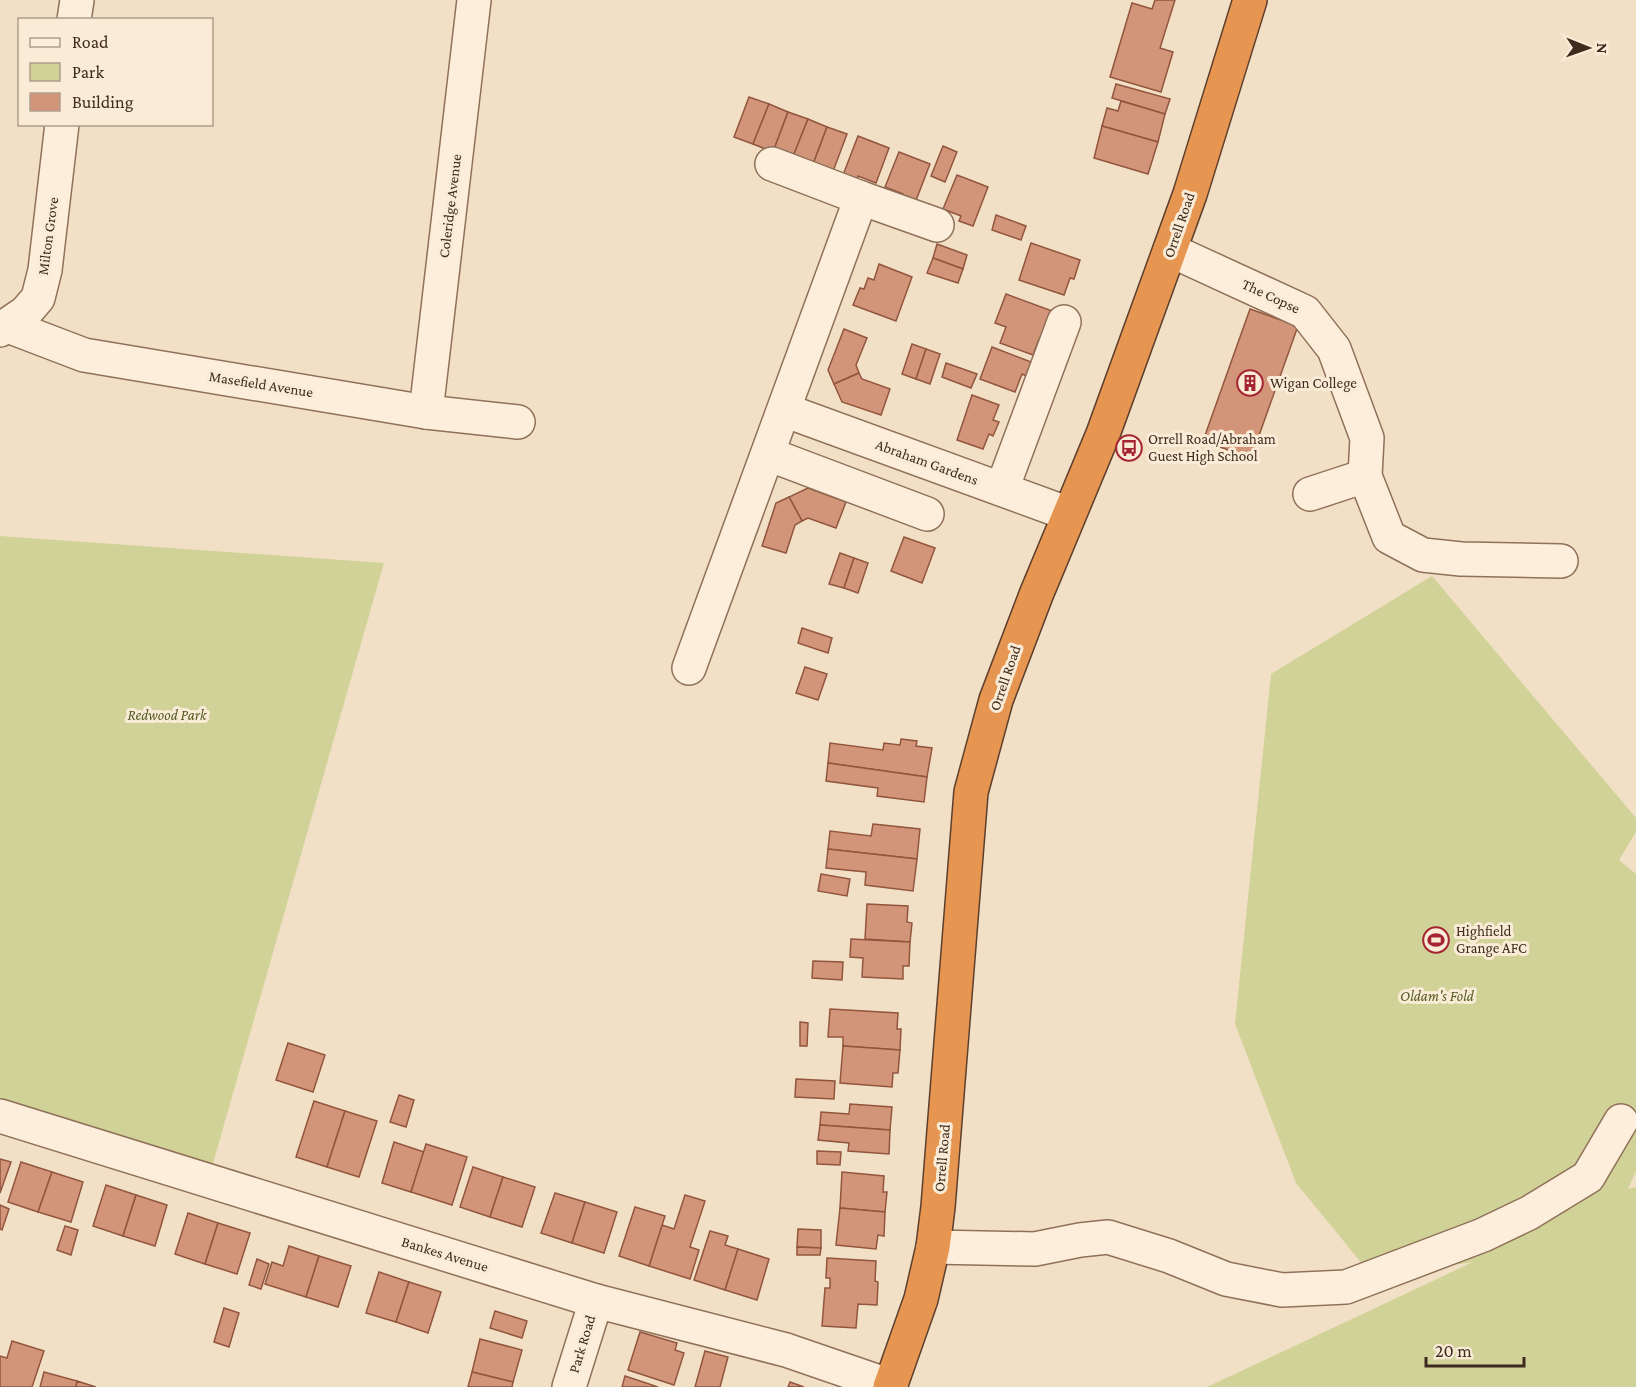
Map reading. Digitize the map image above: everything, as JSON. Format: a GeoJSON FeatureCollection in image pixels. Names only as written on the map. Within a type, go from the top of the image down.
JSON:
{"type":"FeatureCollection","features":[{"type":"Feature","properties":{"kind":"highway","name":"Orrell Road"},"geometry":{"type":"LineString","coordinates":[[891,1387],[921,1299],[933,1247],[972,792],[996,700],[1036,595],[1103,434],[1170,250],[1190,194],[1250,0]]}},
{"type":"Feature","properties":{"kind":"street"},"geometry":{"type":"LineString","coordinates":[[74,18],[77,0]]}},
{"type":"Feature","properties":{"kind":"street","name":"Coleridge Avenue"},"geometry":{"type":"LineString","coordinates":[[426,412],[474,0]]}},
{"type":"Feature","properties":{"kind":"street","name":"Milton Grove"},"geometry":{"type":"LineString","coordinates":[[4,328],[26,312],[38,298],[43,279],[62,126]]}},
{"type":"Feature","properties":{"kind":"street"},"geometry":{"type":"LineString","coordinates":[[772,164],[937,225]]}},
{"type":"Feature","properties":{"kind":"street"},"geometry":{"type":"LineString","coordinates":[[689,668],[861,198]]}},
{"type":"Feature","properties":{"kind":"street","name":"The Copse"},"geometry":{"type":"LineString","coordinates":[[1170,250],[1305,312],[1334,349],[1367,438],[1365,476],[1389,537],[1423,555],[1461,559],[1561,561]]}},
{"type":"Feature","properties":{"kind":"street"},"geometry":{"type":"LineString","coordinates":[[1002,489],[1064,322]]}},
{"type":"Feature","properties":{"kind":"street","name":"Masefield Avenue"},"geometry":{"type":"LineString","coordinates":[[4,328],[84,355],[426,412],[518,422]]}},
{"type":"Feature","properties":{"kind":"street","name":"Abraham Gardens"},"geometry":{"type":"LineString","coordinates":[[784,410],[1070,514]]}},
{"type":"Feature","properties":{"kind":"street"},"geometry":{"type":"LineString","coordinates":[[768,454],[927,513]]}},
{"type":"Feature","properties":{"kind":"street"},"geometry":{"type":"LineString","coordinates":[[1310,494],[1365,476]]}},
{"type":"Feature","properties":{"kind":"street","name":"Bankes Avenue"},"geometry":{"type":"LineString","coordinates":[[0,1116],[596,1301],[786,1350],[891,1387]]}},
{"type":"Feature","properties":{"kind":"street"},"geometry":{"type":"LineString","coordinates":[[933,1247],[1035,1249],[1080,1240],[1108,1238],[1168,1256],[1226,1279],[1282,1290],[1346,1287],[1484,1235],[1529,1213],[1588,1177],[1621,1121]]}},
{"type":"Feature","properties":{"kind":"street","name":"Park Road"},"geometry":{"type":"LineString","coordinates":[[569,1387],[596,1301]]}},
{"type":"Feature","properties":{"kind":"green space","name":"Redwood Park"},"geometry":{"type":"Polygon","coordinates":[[[0,536],[384,563],[208,1181],[0,1116],[0,536]]]}},
{"type":"Feature","properties":{"kind":"green space","name":"Oldam's Fold"},"geometry":{"type":"Polygon","coordinates":[[[1432,576],[1636,818],[1636,832],[1619,860],[1636,874],[1636,1171],[1628,1189],[1636,1187],[1636,1387],[1207,1387],[1473,1262],[1373,1277],[1296,1183],[1235,1024],[1271,674],[1432,576]]]}},
{"type":"Feature","properties":{"kind":"building"},"geometry":{"type":"Polygon","coordinates":[[[1155,0],[1175,0],[1160,48],[1173,52],[1161,92],[1110,77],[1132,3],[1152,9],[1155,0]]]}},
{"type":"Feature","properties":{"kind":"building"},"geometry":{"type":"Polygon","coordinates":[[[1116,84],[1170,99],[1165,114],[1112,98],[1116,84]]]}},
{"type":"Feature","properties":{"kind":"building"},"geometry":{"type":"Polygon","coordinates":[[[749,97],[769,104],[753,144],[734,137],[749,97]]]}},
{"type":"Feature","properties":{"kind":"building"},"geometry":{"type":"Polygon","coordinates":[[[1121,101],[1165,114],[1158,142],[1102,126],[1107,108],[1118,111],[1121,101]]]}},
{"type":"Feature","properties":{"kind":"building"},"geometry":{"type":"Polygon","coordinates":[[[769,104],[788,112],[773,152],[753,144],[769,104]]]}},
{"type":"Feature","properties":{"kind":"building"},"geometry":{"type":"Polygon","coordinates":[[[788,112],[808,119],[792,159],[773,152],[788,112]]]}},
{"type":"Feature","properties":{"kind":"building"},"geometry":{"type":"Polygon","coordinates":[[[808,119],[827,127],[812,167],[792,159],[808,119]]]}},
{"type":"Feature","properties":{"kind":"building"},"geometry":{"type":"Polygon","coordinates":[[[1102,126],[1158,142],[1148,174],[1094,158],[1102,126]]]}},
{"type":"Feature","properties":{"kind":"building"},"geometry":{"type":"Polygon","coordinates":[[[827,127],[847,134],[832,174],[812,167],[827,127]]]}},
{"type":"Feature","properties":{"kind":"building"},"geometry":{"type":"Polygon","coordinates":[[[858,136],[889,148],[876,183],[858,176],[857,180],[843,175],[858,136]]]}},
{"type":"Feature","properties":{"kind":"building"},"geometry":{"type":"Polygon","coordinates":[[[943,146],[957,152],[945,182],[931,176],[943,146]]]}},
{"type":"Feature","properties":{"kind":"building"},"geometry":{"type":"Polygon","coordinates":[[[899,152],[930,164],[915,203],[901,198],[903,194],[885,187],[899,152]]]}},
{"type":"Feature","properties":{"kind":"building"},"geometry":{"type":"Polygon","coordinates":[[[957,175],[988,187],[973,226],[959,221],[961,216],[943,209],[957,175]]]}},
{"type":"Feature","properties":{"kind":"building"},"geometry":{"type":"Polygon","coordinates":[[[996,215],[1026,226],[1021,240],[992,230],[996,215]]]}},
{"type":"Feature","properties":{"kind":"building"},"geometry":{"type":"Polygon","coordinates":[[[1031,243],[1080,260],[1074,279],[1070,278],[1064,295],[1019,280],[1031,243]]]}},
{"type":"Feature","properties":{"kind":"building"},"geometry":{"type":"Polygon","coordinates":[[[937,244],[967,255],[963,269],[933,258],[937,244]]]}},
{"type":"Feature","properties":{"kind":"building"},"geometry":{"type":"Polygon","coordinates":[[[933,258],[963,269],[958,283],[927,273],[933,258]]]}},
{"type":"Feature","properties":{"kind":"building"},"geometry":{"type":"Polygon","coordinates":[[[879,264],[912,277],[896,321],[853,305],[860,288],[864,289],[868,278],[874,280],[879,264]]]}},
{"type":"Feature","properties":{"kind":"building"},"geometry":{"type":"Polygon","coordinates":[[[1006,294],[1052,311],[1044,340],[1039,339],[1033,355],[1000,343],[1006,327],[995,323],[1006,294]]]}},
{"type":"Feature","properties":{"kind":"building","name":"Wigan College"},"geometry":{"type":"Polygon","coordinates":[[[1250,309],[1298,326],[1251,458],[1203,441],[1250,309]]]}},
{"type":"Feature","properties":{"kind":"building"},"geometry":{"type":"Polygon","coordinates":[[[844,329],[867,338],[856,365],[859,373],[834,384],[828,370],[844,329]]]}},
{"type":"Feature","properties":{"kind":"building"},"geometry":{"type":"Polygon","coordinates":[[[912,344],[926,349],[916,379],[902,374],[912,344]]]}},
{"type":"Feature","properties":{"kind":"building"},"geometry":{"type":"Polygon","coordinates":[[[992,347],[1031,362],[1026,376],[1022,374],[1015,392],[980,379],[992,347]]]}},
{"type":"Feature","properties":{"kind":"building"},"geometry":{"type":"Polygon","coordinates":[[[926,349],[940,354],[930,384],[916,379],[926,349]]]}},
{"type":"Feature","properties":{"kind":"building"},"geometry":{"type":"Polygon","coordinates":[[[946,363],[977,374],[971,388],[942,377],[946,363]]]}},
{"type":"Feature","properties":{"kind":"building"},"geometry":{"type":"Polygon","coordinates":[[[859,373],[862,379],[890,389],[881,415],[842,402],[834,384],[859,373]]]}},
{"type":"Feature","properties":{"kind":"building"},"geometry":{"type":"Polygon","coordinates":[[[972,395],[999,405],[993,420],[999,422],[993,436],[989,434],[983,449],[957,440],[972,395]]]}},
{"type":"Feature","properties":{"kind":"building"},"geometry":{"type":"Polygon","coordinates":[[[808,488],[846,502],[836,528],[808,518],[802,521],[789,497],[808,488]]]}},
{"type":"Feature","properties":{"kind":"building"},"geometry":{"type":"Polygon","coordinates":[[[789,497],[802,521],[795,525],[786,553],[762,546],[776,503],[789,497]]]}},
{"type":"Feature","properties":{"kind":"building"},"geometry":{"type":"Polygon","coordinates":[[[904,537],[935,548],[922,583],[891,571],[904,537]]]}},
{"type":"Feature","properties":{"kind":"building"},"geometry":{"type":"Polygon","coordinates":[[[840,553],[854,558],[844,588],[829,584],[840,553]]]}},
{"type":"Feature","properties":{"kind":"building"},"geometry":{"type":"Polygon","coordinates":[[[854,558],[868,563],[858,593],[844,588],[854,558]]]}},
{"type":"Feature","properties":{"kind":"building"},"geometry":{"type":"Polygon","coordinates":[[[802,628],[832,638],[828,653],[798,643],[802,628]]]}},
{"type":"Feature","properties":{"kind":"building"},"geometry":{"type":"Polygon","coordinates":[[[805,667],[827,674],[818,700],[796,693],[805,667]]]}},
{"type":"Feature","properties":{"kind":"building"},"geometry":{"type":"Polygon","coordinates":[[[901,739],[917,741],[916,746],[932,748],[927,777],[828,763],[830,743],[883,750],[884,743],[900,745],[901,739]]]}},
{"type":"Feature","properties":{"kind":"building"},"geometry":{"type":"Polygon","coordinates":[[[828,763],[927,777],[924,802],[877,796],[878,788],[826,781],[828,763]]]}},
{"type":"Feature","properties":{"kind":"building"},"geometry":{"type":"Polygon","coordinates":[[[873,824],[920,829],[917,859],[828,849],[830,831],[871,836],[873,824]]]}},
{"type":"Feature","properties":{"kind":"building"},"geometry":{"type":"Polygon","coordinates":[[[828,849],[917,859],[913,891],[865,885],[866,872],[826,868],[828,849]]]}},
{"type":"Feature","properties":{"kind":"building"},"geometry":{"type":"Polygon","coordinates":[[[821,874],[850,879],[847,896],[818,891],[821,874]]]}},
{"type":"Feature","properties":{"kind":"building"},"geometry":{"type":"Polygon","coordinates":[[[867,904],[908,906],[907,922],[912,923],[910,942],[865,939],[867,904]]]}},
{"type":"Feature","properties":{"kind":"building"},"geometry":{"type":"Polygon","coordinates":[[[851,939],[910,942],[909,966],[903,966],[903,979],[862,977],[863,958],[850,957],[851,939]]]}},
{"type":"Feature","properties":{"kind":"building"},"geometry":{"type":"Polygon","coordinates":[[[813,961],[843,962],[842,980],[812,978],[813,961]]]}},
{"type":"Feature","properties":{"kind":"building"},"geometry":{"type":"Polygon","coordinates":[[[830,1009],[898,1013],[897,1029],[901,1029],[900,1050],[843,1046],[843,1037],[828,1037],[830,1009]]]}},
{"type":"Feature","properties":{"kind":"building"},"geometry":{"type":"Polygon","coordinates":[[[800,1022],[808,1023],[807,1046],[800,1046],[800,1022]]]}},
{"type":"Feature","properties":{"kind":"building"},"geometry":{"type":"Polygon","coordinates":[[[288,1043],[325,1055],[313,1092],[276,1080],[288,1043]]]}},
{"type":"Feature","properties":{"kind":"building"},"geometry":{"type":"Polygon","coordinates":[[[843,1046],[900,1050],[898,1073],[893,1073],[892,1087],[840,1083],[843,1046]]]}},
{"type":"Feature","properties":{"kind":"building"},"geometry":{"type":"Polygon","coordinates":[[[796,1079],[835,1081],[834,1099],[795,1097],[796,1079]]]}},
{"type":"Feature","properties":{"kind":"building"},"geometry":{"type":"Polygon","coordinates":[[[399,1095],[414,1100],[406,1127],[390,1122],[399,1095]]]}},
{"type":"Feature","properties":{"kind":"building"},"geometry":{"type":"Polygon","coordinates":[[[314,1101],[345,1111],[327,1167],[296,1157],[314,1101]]]}},
{"type":"Feature","properties":{"kind":"building"},"geometry":{"type":"Polygon","coordinates":[[[850,1104],[892,1107],[890,1130],[820,1125],[821,1112],[849,1114],[850,1104]]]}},
{"type":"Feature","properties":{"kind":"building"},"geometry":{"type":"Polygon","coordinates":[[[345,1111],[377,1121],[359,1177],[327,1167],[345,1111]]]}},
{"type":"Feature","properties":{"kind":"building"},"geometry":{"type":"Polygon","coordinates":[[[820,1125],[890,1130],[889,1154],[848,1151],[849,1143],[818,1140],[820,1125]]]}},
{"type":"Feature","properties":{"kind":"building"},"geometry":{"type":"Polygon","coordinates":[[[394,1142],[424,1152],[411,1192],[382,1183],[394,1142]]]}},
{"type":"Feature","properties":{"kind":"building"},"geometry":{"type":"Polygon","coordinates":[[[426,1144],[467,1157],[452,1205],[411,1192],[426,1144]]]}},
{"type":"Feature","properties":{"kind":"building"},"geometry":{"type":"Polygon","coordinates":[[[817,1151],[841,1152],[840,1165],[817,1164],[817,1151]]]}},
{"type":"Feature","properties":{"kind":"building"},"geometry":{"type":"Polygon","coordinates":[[[0,1159],[11,1162],[0,1193],[0,1159]]]}},
{"type":"Feature","properties":{"kind":"building"},"geometry":{"type":"Polygon","coordinates":[[[21,1162],[52,1172],[38,1212],[8,1202],[21,1162]]]}},
{"type":"Feature","properties":{"kind":"building"},"geometry":{"type":"Polygon","coordinates":[[[473,1167],[503,1177],[490,1217],[460,1207],[473,1167]]]}},
{"type":"Feature","properties":{"kind":"building"},"geometry":{"type":"Polygon","coordinates":[[[52,1172],[83,1182],[71,1222],[38,1212],[52,1172]]]}},
{"type":"Feature","properties":{"kind":"building"},"geometry":{"type":"Polygon","coordinates":[[[842,1172],[884,1176],[883,1192],[887,1192],[885,1212],[840,1208],[842,1172]]]}},
{"type":"Feature","properties":{"kind":"building"},"geometry":{"type":"Polygon","coordinates":[[[503,1177],[535,1187],[522,1227],[490,1217],[503,1177]]]}},
{"type":"Feature","properties":{"kind":"building"},"geometry":{"type":"Polygon","coordinates":[[[106,1185],[136,1195],[123,1236],[93,1226],[106,1185]]]}},
{"type":"Feature","properties":{"kind":"building"},"geometry":{"type":"Polygon","coordinates":[[[555,1193],[585,1202],[572,1243],[541,1233],[555,1193]]]}},
{"type":"Feature","properties":{"kind":"building"},"geometry":{"type":"Polygon","coordinates":[[[136,1195],[167,1205],[155,1246],[123,1236],[136,1195]]]}},
{"type":"Feature","properties":{"kind":"building"},"geometry":{"type":"Polygon","coordinates":[[[685,1195],[705,1201],[690,1247],[699,1250],[690,1279],[649,1266],[662,1225],[674,1229],[685,1195]]]}},
{"type":"Feature","properties":{"kind":"building"},"geometry":{"type":"Polygon","coordinates":[[[585,1202],[617,1212],[604,1253],[572,1243],[585,1202]]]}},
{"type":"Feature","properties":{"kind":"building"},"geometry":{"type":"Polygon","coordinates":[[[0,1205],[9,1209],[2,1230],[0,1229],[0,1205]]]}},
{"type":"Feature","properties":{"kind":"building"},"geometry":{"type":"Polygon","coordinates":[[[635,1207],[665,1216],[649,1266],[619,1256],[635,1207]]]}},
{"type":"Feature","properties":{"kind":"building"},"geometry":{"type":"Polygon","coordinates":[[[840,1208],[885,1212],[884,1236],[878,1235],[876,1249],[836,1245],[840,1208]]]}},
{"type":"Feature","properties":{"kind":"building"},"geometry":{"type":"Polygon","coordinates":[[[188,1213],[218,1223],[205,1264],[175,1254],[188,1213]]]}},
{"type":"Feature","properties":{"kind":"building"},"geometry":{"type":"Polygon","coordinates":[[[218,1223],[250,1233],[237,1274],[205,1264],[218,1223]]]}},
{"type":"Feature","properties":{"kind":"building"},"geometry":{"type":"Polygon","coordinates":[[[65,1226],[78,1230],[71,1255],[57,1250],[65,1226]]]}},
{"type":"Feature","properties":{"kind":"building"},"geometry":{"type":"Polygon","coordinates":[[[798,1229],[821,1230],[821,1248],[797,1247],[798,1229]]]}},
{"type":"Feature","properties":{"kind":"building"},"geometry":{"type":"Polygon","coordinates":[[[710,1231],[728,1236],[725,1245],[738,1249],[725,1290],[694,1280],[710,1231]]]}},
{"type":"Feature","properties":{"kind":"building"},"geometry":{"type":"Polygon","coordinates":[[[289,1246],[319,1256],[306,1297],[265,1284],[272,1262],[283,1266],[289,1246]]]}},
{"type":"Feature","properties":{"kind":"building"},"geometry":{"type":"Polygon","coordinates":[[[797,1247],[821,1248],[820,1255],[797,1255],[797,1247]]]}},
{"type":"Feature","properties":{"kind":"building"},"geometry":{"type":"Polygon","coordinates":[[[738,1249],[769,1259],[757,1300],[725,1290],[738,1249]]]}},
{"type":"Feature","properties":{"kind":"building"},"geometry":{"type":"Polygon","coordinates":[[[319,1256],[351,1266],[338,1307],[306,1297],[319,1256]]]}},
{"type":"Feature","properties":{"kind":"building"},"geometry":{"type":"Polygon","coordinates":[[[827,1258],[876,1261],[877,1305],[858,1304],[856,1328],[822,1326],[825,1288],[830,1288],[830,1278],[826,1278],[827,1258]]]}},
{"type":"Feature","properties":{"kind":"building"},"geometry":{"type":"Polygon","coordinates":[[[257,1259],[269,1264],[261,1289],[249,1285],[257,1259]]]}},
{"type":"Feature","properties":{"kind":"building"},"geometry":{"type":"Polygon","coordinates":[[[379,1272],[409,1282],[396,1322],[366,1313],[379,1272]]]}},
{"type":"Feature","properties":{"kind":"building"},"geometry":{"type":"Polygon","coordinates":[[[409,1282],[441,1292],[428,1333],[396,1322],[409,1282]]]}},
{"type":"Feature","properties":{"kind":"building"},"geometry":{"type":"Polygon","coordinates":[[[224,1308],[239,1313],[229,1347],[214,1342],[224,1308]]]}},
{"type":"Feature","properties":{"kind":"building"},"geometry":{"type":"Polygon","coordinates":[[[495,1311],[527,1321],[522,1338],[490,1328],[495,1311]]]}},
{"type":"Feature","properties":{"kind":"building"},"geometry":{"type":"Polygon","coordinates":[[[640,1332],[677,1343],[675,1350],[684,1353],[674,1385],[628,1370],[640,1332]]]}},
{"type":"Feature","properties":{"kind":"building"},"geometry":{"type":"Polygon","coordinates":[[[480,1339],[522,1350],[513,1382],[472,1372],[480,1339]]]}},
{"type":"Feature","properties":{"kind":"building"},"geometry":{"type":"Polygon","coordinates":[[[12,1341],[44,1351],[32,1387],[0,1387],[0,1356],[7,1358],[12,1341]]]}},
{"type":"Feature","properties":{"kind":"building"},"geometry":{"type":"Polygon","coordinates":[[[705,1351],[728,1357],[720,1387],[695,1387],[705,1351]]]}},
{"type":"Feature","properties":{"kind":"building"},"geometry":{"type":"Polygon","coordinates":[[[44,1372],[77,1381],[76,1387],[40,1387],[44,1372]]]}},
{"type":"Feature","properties":{"kind":"building"},"geometry":{"type":"Polygon","coordinates":[[[472,1372],[513,1382],[512,1387],[468,1387],[472,1372]]]}},
{"type":"Feature","properties":{"kind":"building"},"geometry":{"type":"Polygon","coordinates":[[[625,1376],[658,1387],[622,1387],[625,1376]]]}},
{"type":"Feature","properties":{"kind":"building"},"geometry":{"type":"Polygon","coordinates":[[[77,1381],[96,1387],[76,1387],[77,1381]]]}},
{"type":"Feature","properties":{"kind":"building"},"geometry":{"type":"Polygon","coordinates":[[[790,1382],[804,1387],[788,1387],[790,1382]]]}},
{"type":"Feature","properties":{"kind":"place","name":"Wigan College"},"geometry":{"type":"Point","coordinates":[1250,383]}},
{"type":"Feature","properties":{"kind":"place","name":"Orrell Road/Abraham Guest High School"},"geometry":{"type":"Point","coordinates":[1129,448]}},
{"type":"Feature","properties":{"kind":"place","name":"Highfield Grange AFC"},"geometry":{"type":"Point","coordinates":[1436,940]}}]}
